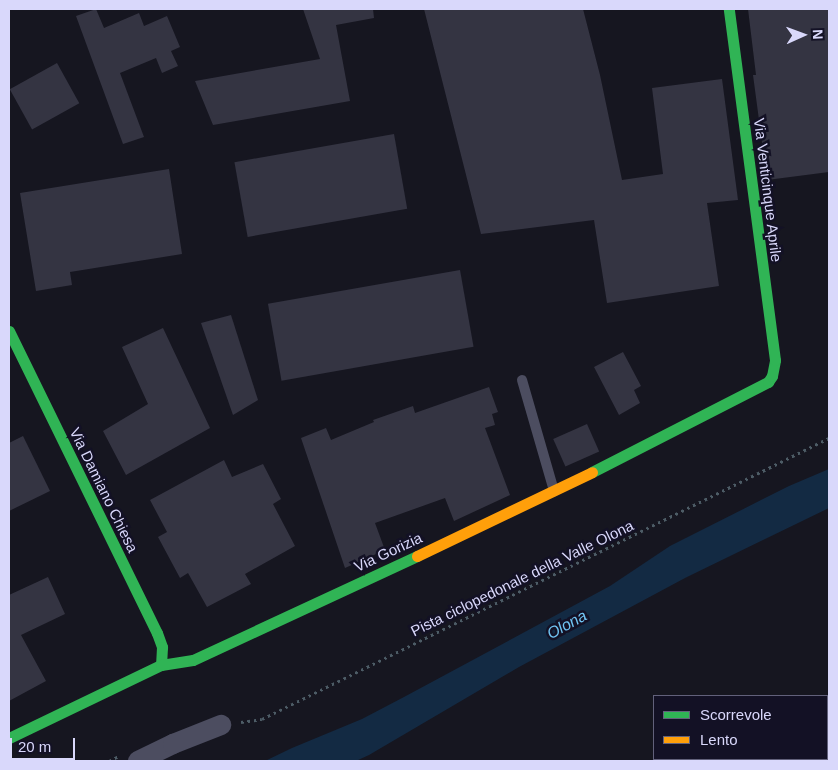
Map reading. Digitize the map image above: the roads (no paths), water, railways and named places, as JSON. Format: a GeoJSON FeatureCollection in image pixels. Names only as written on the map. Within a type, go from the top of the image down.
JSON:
{"type":"FeatureCollection","features":[{"type":"Feature","properties":{"kind":"street","name":"Via Venticinque Aprile"},"geometry":{"type":"LineString","coordinates":[[729,9],[775,360],[772,376]]}},
{"type":"Feature","properties":{"kind":"street","name":"Via Damiano Chiesa"},"geometry":{"type":"LineString","coordinates":[[9,331],[157,633],[162,647],[161,665]]}},
{"type":"Feature","properties":{"kind":"street","name":"Via Gorizia"},"geometry":{"type":"LineString","coordinates":[[9,738],[161,665],[193,660],[554,492],[761,387],[772,376]]}},
{"type":"Feature","properties":{"kind":"street"},"geometry":{"type":"LineString","coordinates":[[138,761],[173,744],[221,725]]}},
{"type":"Feature","properties":{"kind":"lane"},"geometry":{"type":"LineString","coordinates":[[522,380],[554,492]]}},
{"type":"Feature","properties":{"kind":"water","name":"Olona"},"geometry":{"type":"Polygon","coordinates":[[[829,469],[829,508],[685,578],[519,667],[369,755],[356,761],[265,761],[362,719],[610,586],[670,546],[789,486],[829,469]]]}}]}
